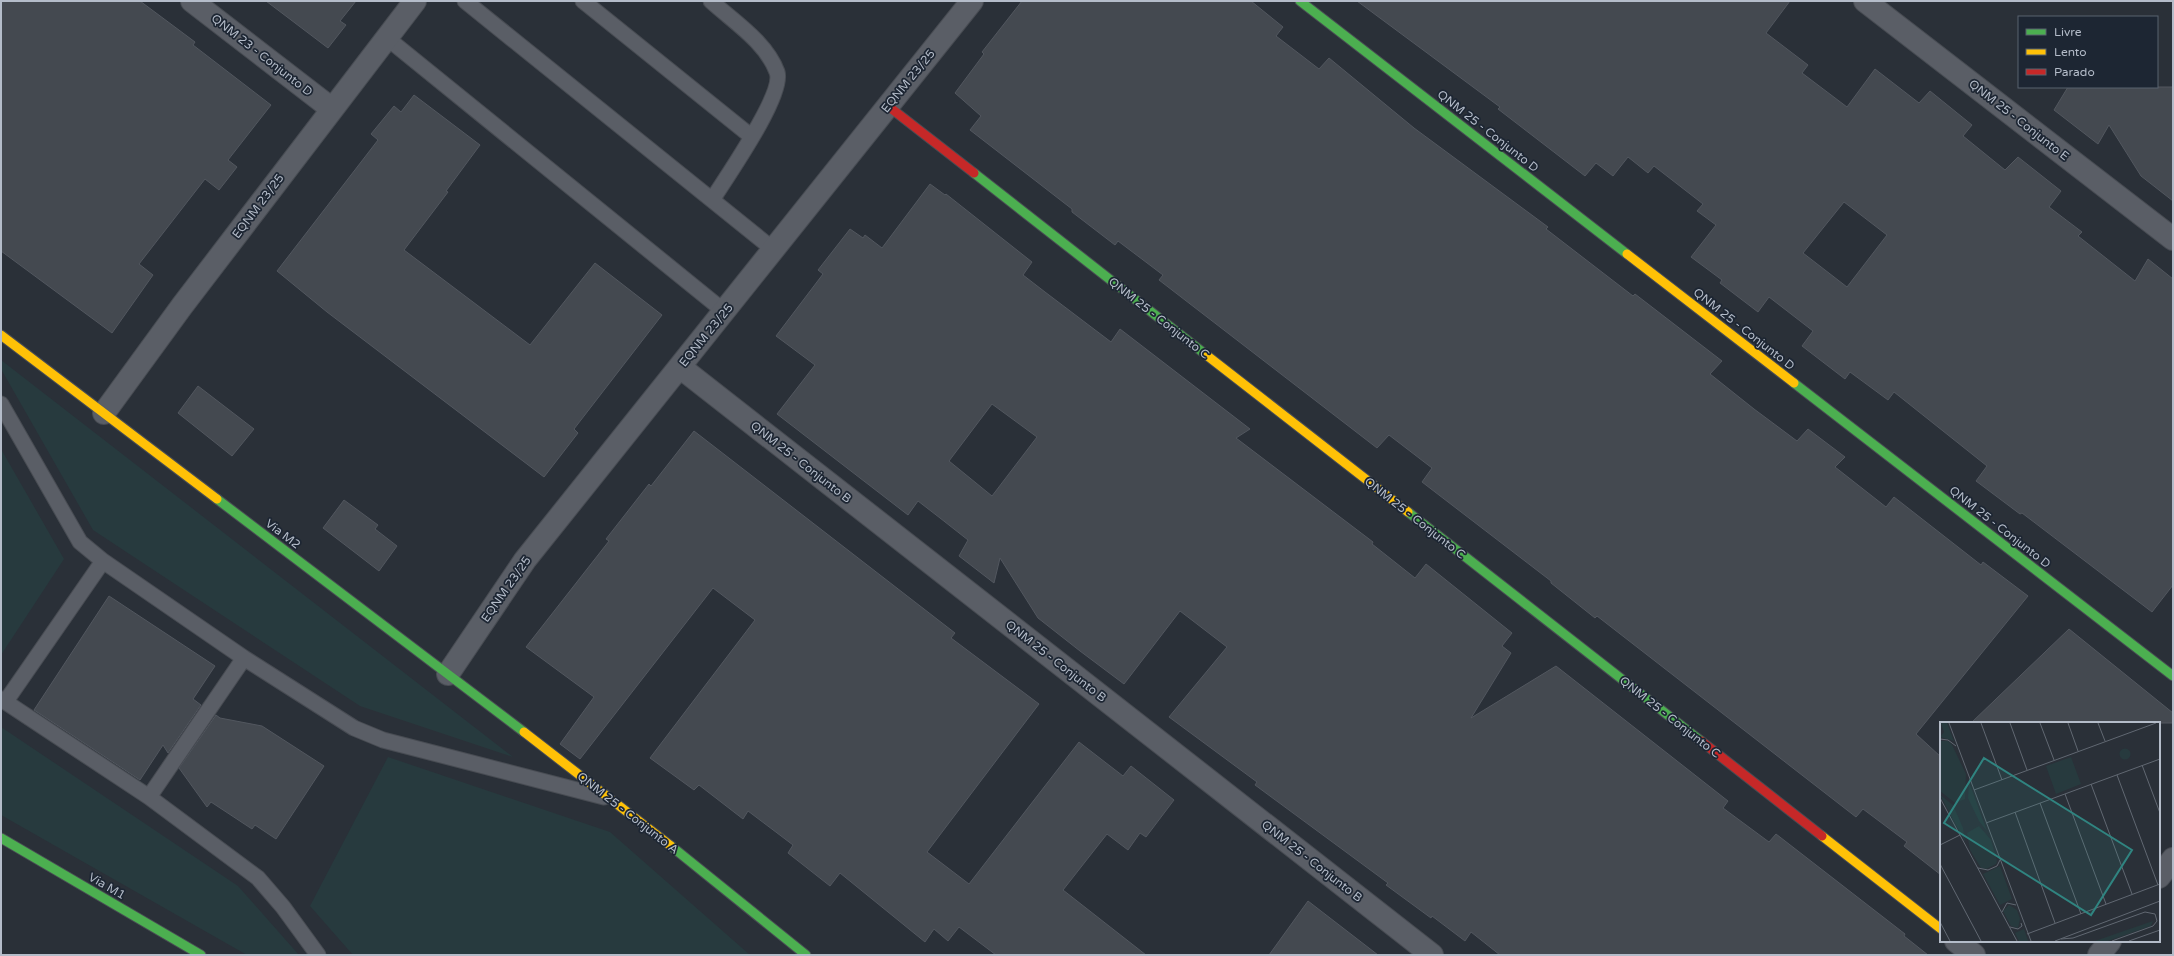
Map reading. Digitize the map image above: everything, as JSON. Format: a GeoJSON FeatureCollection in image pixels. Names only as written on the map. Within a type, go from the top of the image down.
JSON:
{"type":"FeatureCollection","features":[{"type":"Feature","properties":{"kind":"street","name":"QNM 23 - Conjunto D"},"geometry":{"type":"LineString","coordinates":[[192,1],[332,109]]}},
{"type":"Feature","properties":{"kind":"street","name":"EQNM 23/25"},"geometry":{"type":"LineString","coordinates":[[104,413],[182,306],[415,1]]}},
{"type":"Feature","properties":{"kind":"street","name":"EQNM 23/25"},"geometry":{"type":"LineString","coordinates":[[448,674],[525,560],[725,312],[972,1]]}},
{"type":"Feature","properties":{"kind":"street","name":"QNM 25 - Conjunto D"},"geometry":{"type":"LineString","coordinates":[[1300,1],[2173,676]]}},
{"type":"Feature","properties":{"kind":"street","name":"QNM 25 - Conjunto E"},"geometry":{"type":"LineString","coordinates":[[1865,1],[2173,239]]}},
{"type":"Feature","properties":{"kind":"street","name":"QNM 25 - Conjunto C"},"geometry":{"type":"LineString","coordinates":[[888,106],[1940,929]]}},
{"type":"Feature","properties":{"kind":"street","name":"Via M2"},"geometry":{"type":"LineString","coordinates":[[1,335],[448,674]]}},
{"type":"Feature","properties":{"kind":"street","name":"QNM 25 - Conjunto B"},"geometry":{"type":"LineString","coordinates":[[680,367],[1432,955]]}},
{"type":"Feature","properties":{"kind":"street","name":"QNM 25 - Conjunto A"},"geometry":{"type":"LineString","coordinates":[[448,674],[611,798],[806,955]]}},
{"type":"Feature","properties":{"kind":"street","name":"Via M1"},"geometry":{"type":"LineString","coordinates":[[1,838],[201,955]]}},
{"type":"Feature","properties":{"kind":"street"},"geometry":{"type":"LineString","coordinates":[[2160,876],[2173,859]]}},
{"type":"Feature","properties":{"kind":"street"},"geometry":{"type":"LineString","coordinates":[[1957,942],[1974,955]]}},
{"type":"Feature","properties":{"kind":"street"},"geometry":{"type":"LineString","coordinates":[[2099,955],[2109,942]]}},
{"type":"Feature","properties":{"kind":"lane"},"geometry":{"type":"LineString","coordinates":[[465,1],[774,250]]}},
{"type":"Feature","properties":{"kind":"lane"},"geometry":{"type":"LineString","coordinates":[[583,1],[752,137]]}},
{"type":"Feature","properties":{"kind":"lane"},"geometry":{"type":"LineString","coordinates":[[711,1],[764,48],[778,73],[775,94],[752,137],[712,200]]}},
{"type":"Feature","properties":{"kind":"lane"},"geometry":{"type":"LineString","coordinates":[[387,38],[725,312]]}},
{"type":"Feature","properties":{"kind":"lane"},"geometry":{"type":"LineString","coordinates":[[1,404],[80,542],[103,561],[244,658],[354,728],[383,740],[611,798]]}},
{"type":"Feature","properties":{"kind":"lane"},"geometry":{"type":"LineString","coordinates":[[103,561],[4,700],[149,797],[258,878],[283,906],[318,955]]}},
{"type":"Feature","properties":{"kind":"lane"},"geometry":{"type":"LineString","coordinates":[[149,797],[244,658]]}},
{"type":"Feature","properties":{"kind":"green space"},"geometry":{"type":"Polygon","coordinates":[[[1,360],[513,757],[360,706],[93,530],[1,369],[1,360]]]}},
{"type":"Feature","properties":{"kind":"green space"},"geometry":{"type":"Polygon","coordinates":[[[1,449],[64,559],[1,655],[1,449]]]}},
{"type":"Feature","properties":{"kind":"green space"},"geometry":{"type":"Polygon","coordinates":[[[1,727],[238,886],[299,955],[247,955],[1,815],[1,727]]]}},
{"type":"Feature","properties":{"kind":"green space"},"geometry":{"type":"Polygon","coordinates":[[[388,757],[610,832],[750,955],[353,955],[310,906],[388,757]]]}},
{"type":"Feature","properties":{"kind":"building"},"geometry":{"type":"Polygon","coordinates":[[[1,1],[140,1],[195,42],[193,45],[271,105],[228,160],[237,167],[219,190],[205,179],[139,264],[153,275],[112,333],[1,251],[1,1]]]}},
{"type":"Feature","properties":{"kind":"building"},"geometry":{"type":"Polygon","coordinates":[[[266,1],[356,1],[340,21],[346,25],[328,48],[266,1]]]}},
{"type":"Feature","properties":{"kind":"building"},"geometry":{"type":"Polygon","coordinates":[[[1022,1],[1251,1],[1283,27],[1276,36],[1319,69],[1329,58],[1414,128],[1548,227],[1546,229],[1633,296],[1635,294],[1722,361],[1710,374],[1754,409],[1797,441],[1808,429],[1845,457],[1835,467],[1886,507],[1894,497],[1981,565],[1983,562],[2028,596],[1916,734],[1940,756],[1940,874],[1904,846],[1907,842],[1863,809],[1856,817],[1597,616],[1595,618],[1551,583],[1551,581],[1422,482],[1432,468],[1389,435],[1377,448],[1159,280],[1163,275],[1118,241],[1115,245],[1072,212],[1072,209],[970,130],[981,116],[955,93],[984,54],[982,52],[1022,1]]]}},
{"type":"Feature","properties":{"kind":"building"},"geometry":{"type":"Polygon","coordinates":[[[1357,1],[1790,1],[1766,33],[1808,65],[1802,73],[1847,107],[1875,69],[1919,103],[1930,91],[1972,125],[1963,136],[2005,170],[2018,157],[2061,191],[2049,207],[2082,232],[2078,236],[2135,281],[2148,259],[2173,279],[2173,585],[2152,612],[2022,513],[2020,514],[1976,481],[1987,466],[1894,392],[1888,400],[1850,372],[1845,379],[1802,346],[1813,331],[1769,297],[1758,312],[1720,283],[1722,280],[1691,257],[1716,225],[1697,211],[1703,204],[1654,166],[1648,173],[1628,157],[1613,176],[1596,163],[1585,176],[1498,109],[1500,107],[1357,1]],[[1844,202],[1803,253],[1847,287],[1887,235],[1844,202]]]}},
{"type":"Feature","properties":{"kind":"building"},"geometry":{"type":"Polygon","coordinates":[[[2173,87],[2173,201],[2141,176],[2109,125],[2098,144],[2054,110],[2067,88],[2173,87]]]}},
{"type":"Feature","properties":{"kind":"building"},"geometry":{"type":"Polygon","coordinates":[[[414,95],[480,145],[446,191],[448,192],[404,250],[530,345],[595,263],[662,315],[574,429],[578,433],[544,477],[327,312],[277,271],[378,140],[371,134],[394,106],[401,112],[414,95]]]}},
{"type":"Feature","properties":{"kind":"building"},"geometry":{"type":"Polygon","coordinates":[[[930,184],[945,195],[946,194],[1032,262],[1023,275],[1111,342],[1120,329],[1250,429],[1236,438],[1373,542],[1372,544],[1415,578],[1426,564],[1512,633],[1502,646],[1511,653],[1471,718],[1556,666],[1728,801],[1723,808],[1769,842],[1776,834],[1905,934],[1904,936],[1928,955],[1500,955],[1471,932],[1465,941],[1432,916],[1431,918],[1386,885],[1388,883],[1255,785],[1257,782],[1169,717],[1227,647],[1180,611],[1124,684],[1038,618],[1000,558],[994,583],[959,556],[968,540],[940,518],[918,501],[908,515],[777,414],[815,365],[776,336],[823,274],[818,270],[850,229],[863,238],[865,235],[882,248],[930,184]],[[992,404],[949,461],[992,496],[1037,437],[992,404]]]}},
{"type":"Feature","properties":{"kind":"building"},"geometry":{"type":"Polygon","coordinates":[[[198,386],[254,429],[232,456],[178,413],[198,386]]]}},
{"type":"Feature","properties":{"kind":"building"},"geometry":{"type":"Polygon","coordinates":[[[694,431],[955,633],[951,638],[1039,704],[927,852],[969,884],[1079,742],[1123,776],[1131,766],[1174,800],[1146,837],[1140,833],[1128,850],[1107,834],[1063,890],[1146,955],[996,955],[959,927],[948,941],[934,929],[925,942],[840,873],[830,886],[788,853],[793,845],[748,811],[743,819],[699,785],[694,790],[650,758],[755,620],[713,588],[580,759],[560,744],[594,697],[526,647],[609,541],[606,539],[649,484],[651,486],[694,431]]]}},
{"type":"Feature","properties":{"kind":"building"},"geometry":{"type":"Polygon","coordinates":[[[344,500],[378,525],[375,529],[397,546],[379,571],[323,528],[344,500]]]}},
{"type":"Feature","properties":{"kind":"building"},"geometry":{"type":"Polygon","coordinates":[[[109,596],[215,666],[193,699],[201,705],[168,753],[163,745],[140,780],[34,710],[109,596]]]}},
{"type":"Feature","properties":{"kind":"building"},"geometry":{"type":"Polygon","coordinates":[[[2069,629],[2173,713],[2173,723],[1972,722],[2069,629]]]}},
{"type":"Feature","properties":{"kind":"building"},"geometry":{"type":"Polygon","coordinates":[[[216,715],[220,718],[262,726],[324,766],[276,839],[255,825],[252,829],[211,802],[207,807],[179,768],[216,715]]]}},
{"type":"Feature","properties":{"kind":"building"},"geometry":{"type":"Polygon","coordinates":[[[1308,901],[1378,955],[1269,955],[1308,901]]]}},
{"type":"Feature","properties":{"kind":"traffic: fast"},"geometry":{"type":"LineString","coordinates":[[1300,1],[1627,254]]}},
{"type":"Feature","properties":{"kind":"traffic: fast"},"geometry":{"type":"LineString","coordinates":[[974,173],[1205,354]]}},
{"type":"Feature","properties":{"kind":"traffic: fast"},"geometry":{"type":"LineString","coordinates":[[1794,383],[2173,676]]}},
{"type":"Feature","properties":{"kind":"traffic: fast"},"geometry":{"type":"LineString","coordinates":[[217,499],[524,732]]}},
{"type":"Feature","properties":{"kind":"traffic: fast"},"geometry":{"type":"LineString","coordinates":[[1408,512],[1701,741]]}},
{"type":"Feature","properties":{"kind":"traffic: fast"},"geometry":{"type":"LineString","coordinates":[[1,838],[201,955]]}},
{"type":"Feature","properties":{"kind":"traffic: fast"},"geometry":{"type":"LineString","coordinates":[[671,846],[806,955]]}},
{"type":"Feature","properties":{"kind":"traffic: slow"},"geometry":{"type":"LineString","coordinates":[[1627,254],[1794,383]]}},
{"type":"Feature","properties":{"kind":"traffic: slow"},"geometry":{"type":"LineString","coordinates":[[1,335],[217,499]]}},
{"type":"Feature","properties":{"kind":"traffic: slow"},"geometry":{"type":"LineString","coordinates":[[1205,354],[1408,512]]}},
{"type":"Feature","properties":{"kind":"traffic: slow"},"geometry":{"type":"LineString","coordinates":[[524,732],[671,846]]}},
{"type":"Feature","properties":{"kind":"traffic: slow"},"geometry":{"type":"LineString","coordinates":[[1822,836],[1940,928]]}},
{"type":"Feature","properties":{"kind":"traffic: jam"},"geometry":{"type":"LineString","coordinates":[[888,106],[974,173]]}},
{"type":"Feature","properties":{"kind":"traffic: jam"},"geometry":{"type":"LineString","coordinates":[[1701,741],[1822,836]]}}]}
